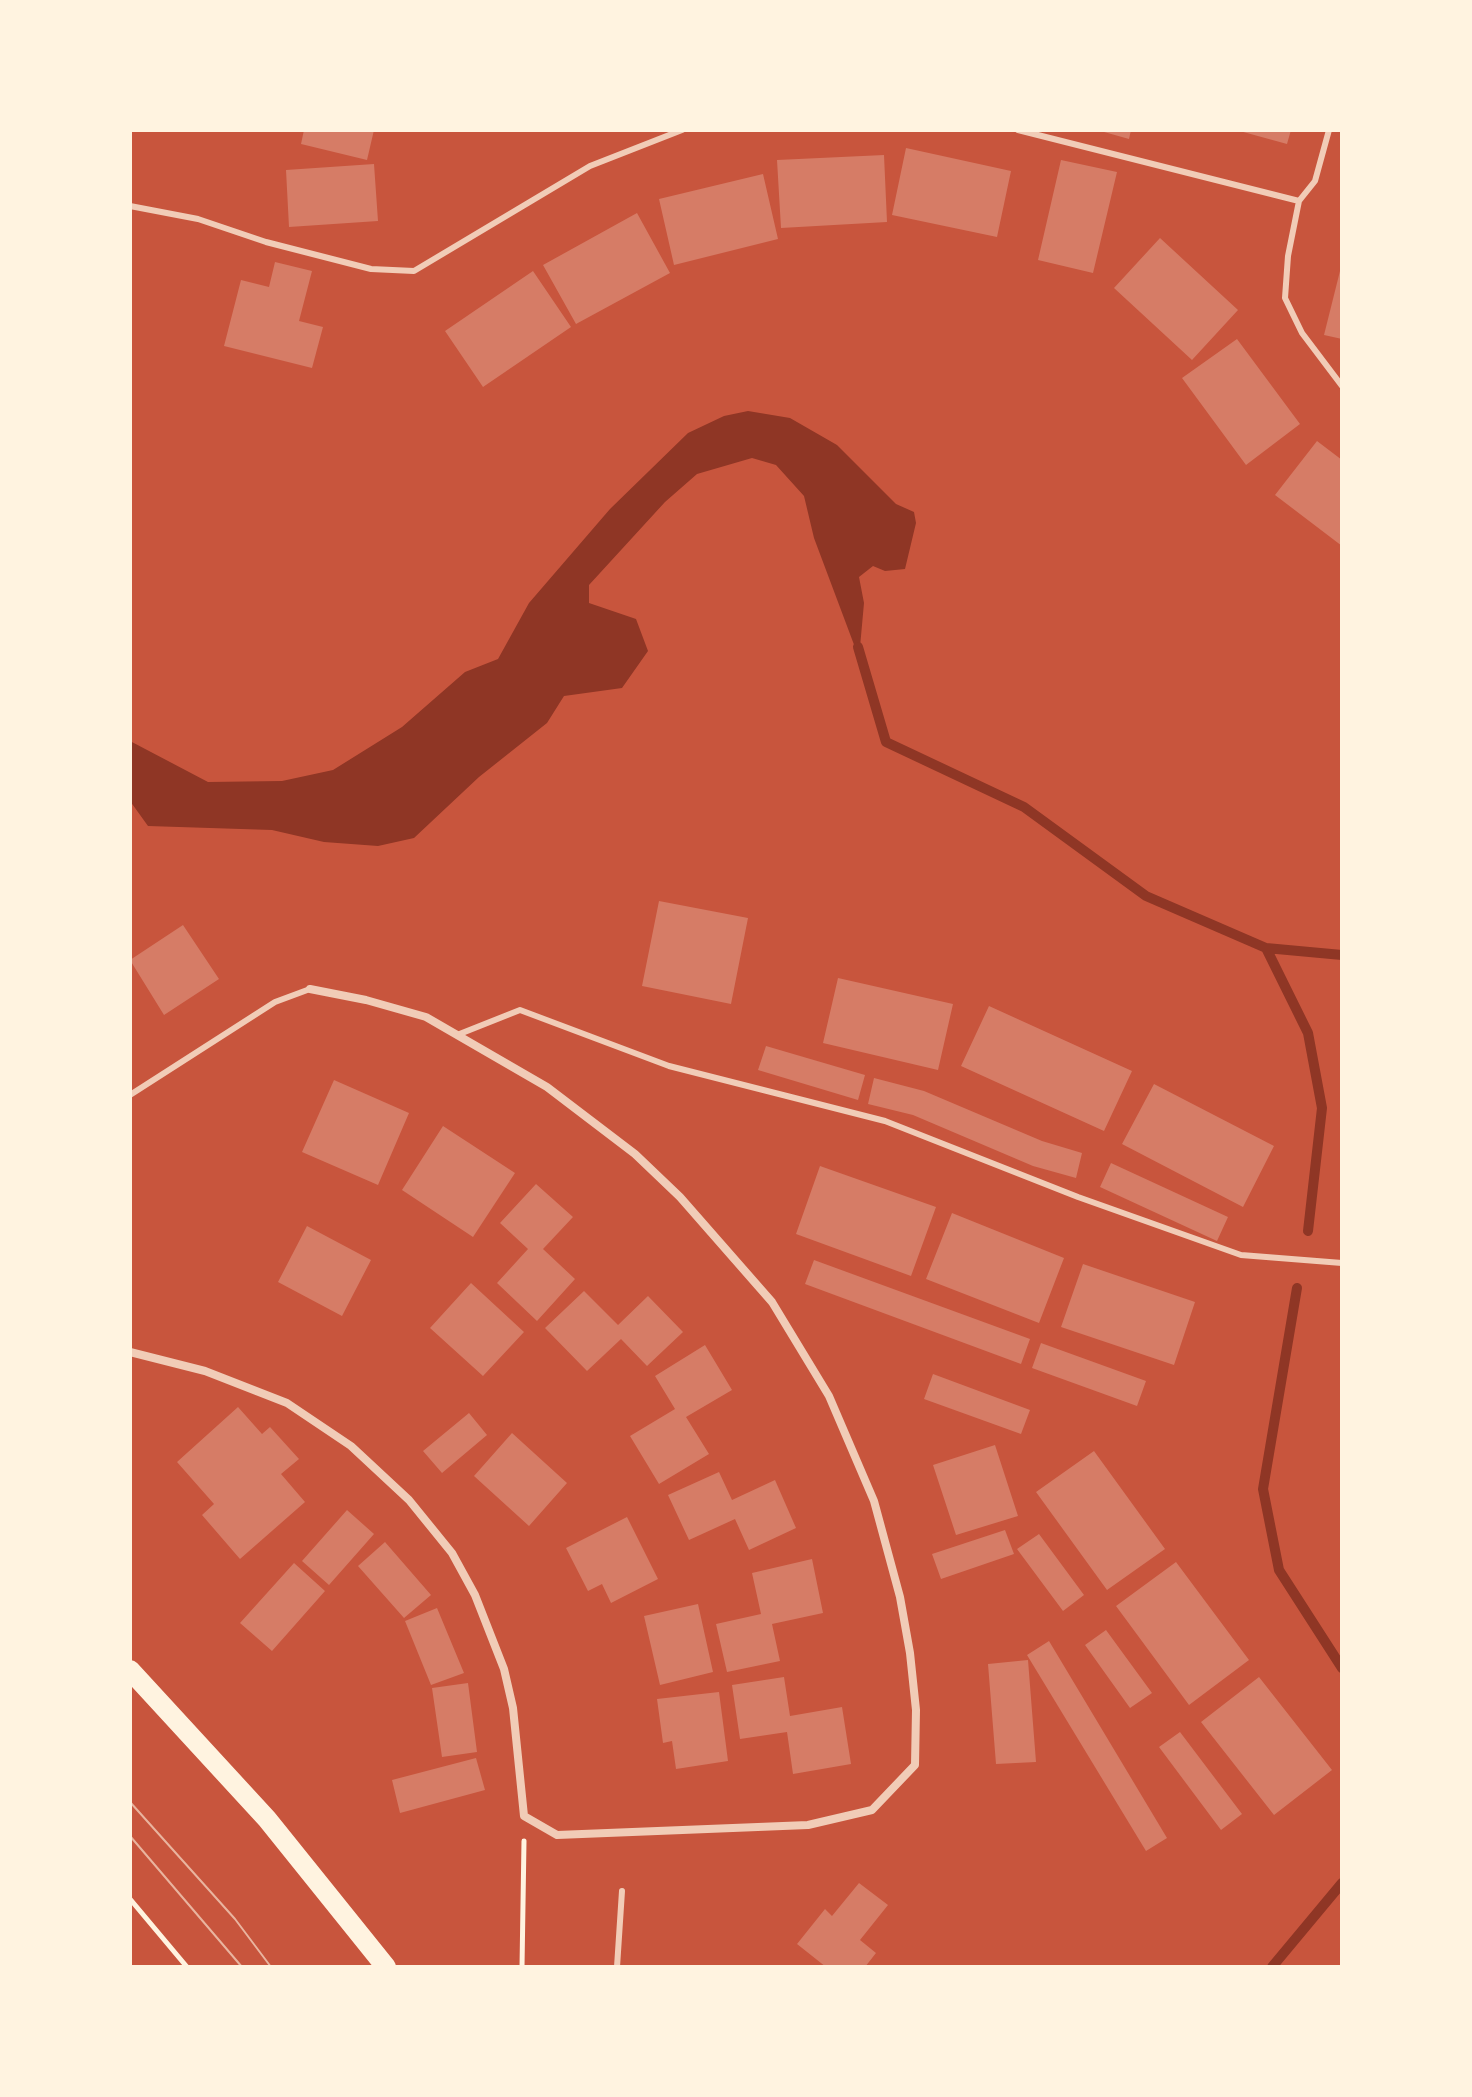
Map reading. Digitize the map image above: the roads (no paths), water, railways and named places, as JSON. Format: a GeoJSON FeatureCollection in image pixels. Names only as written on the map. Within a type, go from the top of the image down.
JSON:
{"type":"FeatureCollection","features":[{"type":"Feature","properties":{"kind":"main road"},"geometry":{"type":"LineString","coordinates":[[130,1670],[267,1819],[386,1967]]}},
{"type":"Feature","properties":{"kind":"street"},"geometry":{"type":"LineString","coordinates":[[130,1352],[205,1371],[287,1403],[351,1446],[409,1500],[452,1553],[491,1631],[513,1708],[524,1816],[557,1835],[808,1825],[872,1810],[915,1765],[915,1696],[900,1597],[874,1501],[829,1396],[772,1302],[680,1197],[635,1154],[547,1087],[426,1017],[366,1000],[310,989]]}},
{"type":"Feature","properties":{"kind":"lane"},"geometry":{"type":"LineString","coordinates":[[130,206],[198,219],[266,242],[371,269],[414,271],[590,166],[682,130]]}},
{"type":"Feature","properties":{"kind":"lane"},"geometry":{"type":"LineString","coordinates":[[1018,130],[1299,201]]}},
{"type":"Feature","properties":{"kind":"lane"},"geometry":{"type":"LineString","coordinates":[[1329,130],[1315,181],[1299,201],[1288,256],[1285,298],[1302,333],[1342,386]]}},
{"type":"Feature","properties":{"kind":"lane"},"geometry":{"type":"LineString","coordinates":[[131,1092],[275,1002],[310,989]]}},
{"type":"Feature","properties":{"kind":"lane"},"geometry":{"type":"LineString","coordinates":[[457,1035],[520,1010],[669,1066],[885,1121],[1078,1197],[1241,1255],[1342,1263]]}},
{"type":"Feature","properties":{"kind":"lane"},"geometry":{"type":"LineString","coordinates":[[617,1967],[622,1891]]}},
{"type":"Feature","properties":{"kind":"waterway"},"geometry":{"type":"LineString","coordinates":[[858,647],[886,742],[1024,807],[1146,896],[1266,948],[1342,955]]}},
{"type":"Feature","properties":{"kind":"waterway"},"geometry":{"type":"LineString","coordinates":[[1266,948],[1308,1033],[1322,1108],[1308,1231]]}},
{"type":"Feature","properties":{"kind":"waterway"},"geometry":{"type":"LineString","coordinates":[[1297,1288],[1263,1489],[1279,1570],[1342,1668]]}},
{"type":"Feature","properties":{"kind":"waterway"},"geometry":{"type":"LineString","coordinates":[[1272,1967],[1342,1883]]}},
{"type":"Feature","properties":{"kind":"tram line"},"geometry":{"type":"LineString","coordinates":[[130,1802],[235,1919],[271,1967]]}},
{"type":"Feature","properties":{"kind":"tram line"},"geometry":{"type":"LineString","coordinates":[[130,1836],[242,1967]]}}]}
